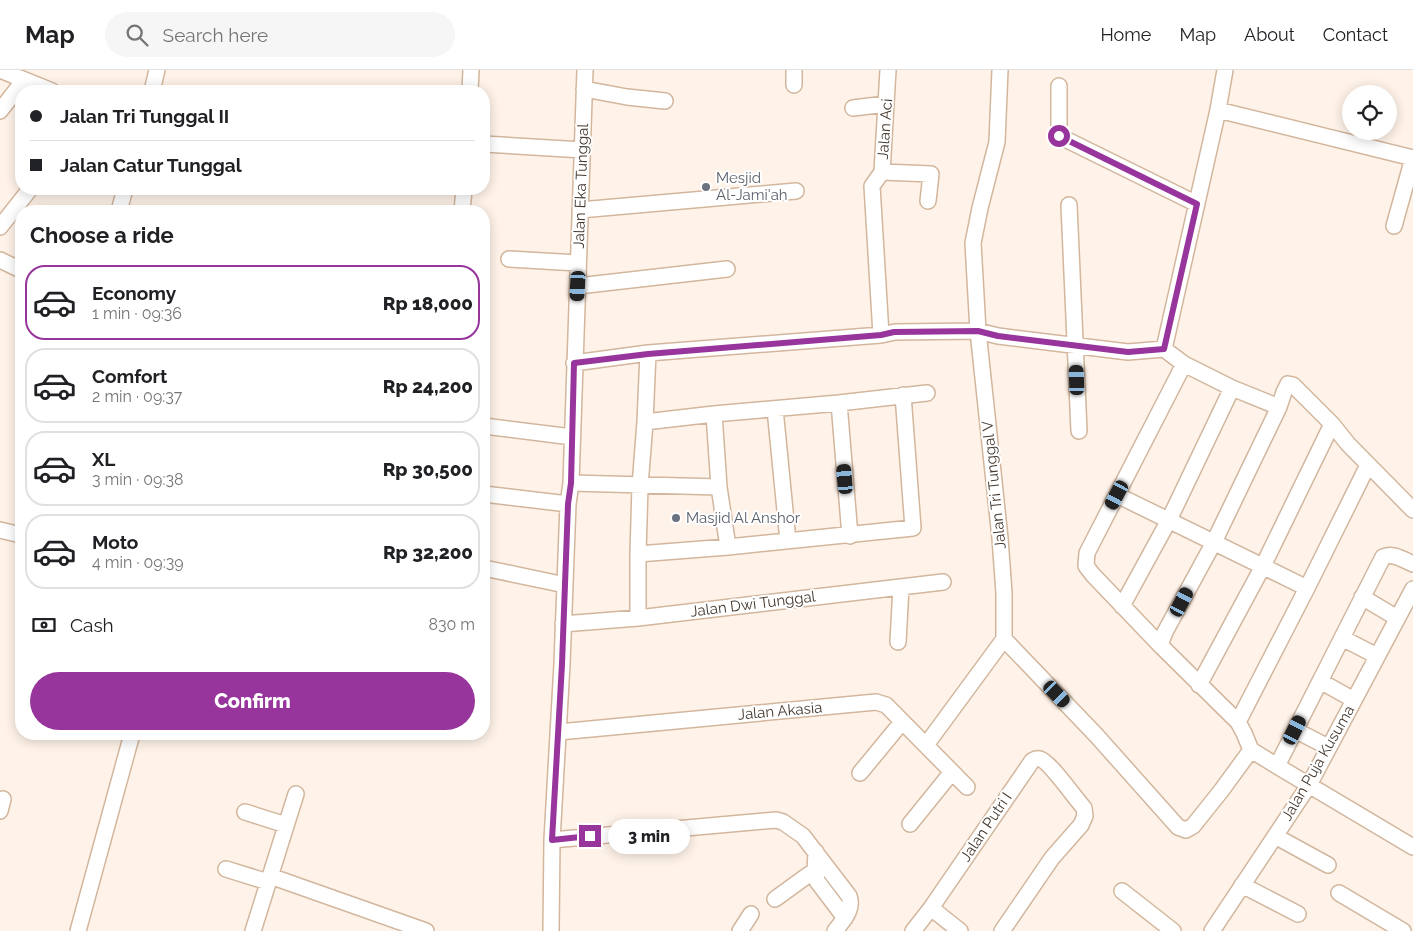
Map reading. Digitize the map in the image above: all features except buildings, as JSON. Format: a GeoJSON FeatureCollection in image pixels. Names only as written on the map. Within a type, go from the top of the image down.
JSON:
{"type":"FeatureCollection","features":[{"type":"Feature","properties":{"kind":"street"},"geometry":{"type":"LineString","coordinates":[[0,70],[37,85]]}},
{"type":"Feature","properties":{"kind":"street"},"geometry":{"type":"LineString","coordinates":[[153,85],[157,70]]}},
{"type":"Feature","properties":{"kind":"street"},"geometry":{"type":"LineString","coordinates":[[470,85],[471,70]]}},
{"type":"Feature","properties":{"kind":"street","name":"Jalan Eka Tunggal"},"geometry":{"type":"LineString","coordinates":[[551,931],[552,840],[568,504],[571,483],[585,70]]}},
{"type":"Feature","properties":{"kind":"street","name":"Jalan Aci"},"geometry":{"type":"LineString","coordinates":[[881,335],[872,186],[882,172],[888,70]]}},
{"type":"Feature","properties":{"kind":"street","name":"Jalan Tri Tunggal V"},"geometry":{"type":"LineString","coordinates":[[1000,70],[997,142],[973,243],[978,331],[1000,538],[1004,593],[1004,639]]}},
{"type":"Feature","properties":{"kind":"street"},"geometry":{"type":"LineString","coordinates":[[1164,349],[1218,110],[1225,70]]}},
{"type":"Feature","properties":{"kind":"street"},"geometry":{"type":"LineString","coordinates":[[20,85],[24,80]]}},
{"type":"Feature","properties":{"kind":"street"},"geometry":{"type":"LineString","coordinates":[[1059,86],[1059,136],[1197,204]]}},
{"type":"Feature","properties":{"kind":"street"},"geometry":{"type":"LineString","coordinates":[[584,90],[665,101]]}},
{"type":"Feature","properties":{"kind":"street"},"geometry":{"type":"LineString","coordinates":[[0,111],[15,92]]}},
{"type":"Feature","properties":{"kind":"street"},"geometry":{"type":"LineString","coordinates":[[853,108],[886,104]]}},
{"type":"Feature","properties":{"kind":"street"},"geometry":{"type":"LineString","coordinates":[[1218,110],[1413,158],[1394,226]]}},
{"type":"Feature","properties":{"kind":"street"},"geometry":{"type":"LineString","coordinates":[[490,144],[583,150]]}},
{"type":"Feature","properties":{"kind":"street"},"geometry":{"type":"LineString","coordinates":[[882,172],[931,174],[928,201]]}},
{"type":"Feature","properties":{"kind":"street"},"geometry":{"type":"LineString","coordinates":[[580,210],[796,191]]}},
{"type":"Feature","properties":{"kind":"street"},"geometry":{"type":"LineString","coordinates":[[17,205],[25,195]]}},
{"type":"Feature","properties":{"kind":"street"},"geometry":{"type":"LineString","coordinates":[[1069,205],[1079,431]]}},
{"type":"Feature","properties":{"kind":"street"},"geometry":{"type":"LineString","coordinates":[[0,227],[15,208]]}},
{"type":"Feature","properties":{"kind":"street"},"geometry":{"type":"LineString","coordinates":[[509,259],[578,263]]}},
{"type":"Feature","properties":{"kind":"street"},"geometry":{"type":"LineString","coordinates":[[0,260],[15,267]]}},
{"type":"Feature","properties":{"kind":"street"},"geometry":{"type":"LineString","coordinates":[[578,286],[727,269]]}},
{"type":"Feature","properties":{"kind":"street"},"geometry":{"type":"LineString","coordinates":[[574,363],[648,354],[881,335],[894,332],[978,331],[998,336],[1128,352],[1164,349],[1184,364],[1232,388],[1279,407]]}},
{"type":"Feature","properties":{"kind":"street"},"geometry":{"type":"LineString","coordinates":[[638,618],[640,486],[648,354]]}},
{"type":"Feature","properties":{"kind":"street"},"geometry":{"type":"LineString","coordinates":[[1184,364],[1087,553],[1086,566],[1122,606],[1238,722],[1251,750],[1413,847]]}},
{"type":"Feature","properties":{"kind":"street"},"geometry":{"type":"LineString","coordinates":[[1160,645],[1165,632],[1214,542],[1279,407],[1288,384],[1291,384],[1332,424],[1348,444],[1413,510]]}},
{"type":"Feature","properties":{"kind":"street"},"geometry":{"type":"LineString","coordinates":[[1122,606],[1169,520],[1232,388]]}},
{"type":"Feature","properties":{"kind":"street"},"geometry":{"type":"LineString","coordinates":[[645,422],[927,393]]}},
{"type":"Feature","properties":{"kind":"street"},"geometry":{"type":"LineString","coordinates":[[638,554],[850,536],[913,528],[903,395]]}},
{"type":"Feature","properties":{"kind":"street"},"geometry":{"type":"LineString","coordinates":[[839,403],[850,536]]}},
{"type":"Feature","properties":{"kind":"street"},"geometry":{"type":"LineString","coordinates":[[775,409],[788,541]]}},
{"type":"Feature","properties":{"kind":"street"},"geometry":{"type":"LineString","coordinates":[[714,414],[719,488],[728,547]]}},
{"type":"Feature","properties":{"kind":"street"},"geometry":{"type":"LineString","coordinates":[[1199,685],[1263,566],[1332,424]]}},
{"type":"Feature","properties":{"kind":"street"},"geometry":{"type":"LineString","coordinates":[[490,427],[572,437]]}},
{"type":"Feature","properties":{"kind":"street"},"geometry":{"type":"LineString","coordinates":[[1238,722],[1368,465]]}},
{"type":"Feature","properties":{"kind":"street"},"geometry":{"type":"LineString","coordinates":[[571,483],[719,488]]}},
{"type":"Feature","properties":{"kind":"street"},"geometry":{"type":"LineString","coordinates":[[490,495],[568,504]]}},
{"type":"Feature","properties":{"kind":"street"},"geometry":{"type":"LineString","coordinates":[[1117,495],[1307,588]]}},
{"type":"Feature","properties":{"kind":"street"},"geometry":{"type":"LineString","coordinates":[[0,530],[15,534]]}},
{"type":"Feature","properties":{"kind":"street"},"geometry":{"type":"LineString","coordinates":[[1277,766],[1383,557],[1386,555],[1394,556],[1413,564]]}},
{"type":"Feature","properties":{"kind":"street"},"geometry":{"type":"LineString","coordinates":[[490,569],[565,586]]}},
{"type":"Feature","properties":{"kind":"street","name":"Jalan Dwi Tunggal"},"geometry":{"type":"LineString","coordinates":[[563,624],[638,618],[943,582]]}},
{"type":"Feature","properties":{"kind":"street"},"geometry":{"type":"LineString","coordinates":[[898,642],[901,587]]}},
{"type":"Feature","properties":{"kind":"street","name":"Jalan Puja Kusuma"},"geometry":{"type":"LineString","coordinates":[[1212,931],[1309,784],[1413,588]]}},
{"type":"Feature","properties":{"kind":"street"},"geometry":{"type":"LineString","coordinates":[[1362,597],[1397,618]]}},
{"type":"Feature","properties":{"kind":"street"},"geometry":{"type":"LineString","coordinates":[[1342,638],[1377,656]]}},
{"type":"Feature","properties":{"kind":"street"},"geometry":{"type":"LineString","coordinates":[[926,745],[1004,639],[1096,736],[1178,827],[1186,830],[1193,826],[1251,750]]}},
{"type":"Feature","properties":{"kind":"street"},"geometry":{"type":"LineString","coordinates":[[1320,681],[1354,700]]}},
{"type":"Feature","properties":{"kind":"street","name":"Jalan Akasia"},"geometry":{"type":"LineString","coordinates":[[558,732],[876,702],[886,705],[967,787]]}},
{"type":"Feature","properties":{"kind":"street"},"geometry":{"type":"LineString","coordinates":[[860,774],[902,722]]}},
{"type":"Feature","properties":{"kind":"street"},"geometry":{"type":"LineString","coordinates":[[1295,730],[1328,747]]}},
{"type":"Feature","properties":{"kind":"street"},"geometry":{"type":"LineString","coordinates":[[78,931],[130,740]]}},
{"type":"Feature","properties":{"kind":"street","name":"Jalan Putri I"},"geometry":{"type":"LineString","coordinates":[[913,931],[931,908],[1032,761],[1036,758],[1041,759],[1050,766],[1084,808],[1085,816],[1082,825],[1052,858],[1002,931]]}},
{"type":"Feature","properties":{"kind":"street"},"geometry":{"type":"LineString","coordinates":[[910,824],[952,772]]}},
{"type":"Feature","properties":{"kind":"street"},"geometry":{"type":"LineString","coordinates":[[253,931],[296,794]]}},
{"type":"Feature","properties":{"kind":"street"},"geometry":{"type":"LineString","coordinates":[[244,812],[286,825]]}},
{"type":"Feature","properties":{"kind":"street"},"geometry":{"type":"LineString","coordinates":[[552,840],[776,820],[783,822],[803,836],[849,896],[851,902],[849,913],[835,931]]}},
{"type":"Feature","properties":{"kind":"street"},"geometry":{"type":"LineString","coordinates":[[1275,836],[1328,865]]}},
{"type":"Feature","properties":{"kind":"street"},"geometry":{"type":"LineString","coordinates":[[816,852],[816,881],[845,918]]}},
{"type":"Feature","properties":{"kind":"street"},"geometry":{"type":"LineString","coordinates":[[226,869],[269,879],[387,924],[426,931]]}},
{"type":"Feature","properties":{"kind":"street"},"geometry":{"type":"LineString","coordinates":[[775,900],[815,870]]}},
{"type":"Feature","properties":{"kind":"street"},"geometry":{"type":"LineString","coordinates":[[1242,885],[1298,914]]}},
{"type":"Feature","properties":{"kind":"street"},"geometry":{"type":"LineString","coordinates":[[1122,890],[1173,931]]}},
{"type":"Feature","properties":{"kind":"street"},"geometry":{"type":"LineString","coordinates":[[1339,893],[1403,931]]}},
{"type":"Feature","properties":{"kind":"street"},"geometry":{"type":"LineString","coordinates":[[931,908],[960,931]]}},
{"type":"Feature","properties":{"kind":"street"},"geometry":{"type":"LineString","coordinates":[[740,931],[751,914]]}},
{"type":"Feature","properties":{"kind":"place","name":"Mesjid Al-Jami'ah"},"geometry":{"type":"Point","coordinates":[706,187]}},
{"type":"Feature","properties":{"kind":"place","name":"Masjid Al Anshor"},"geometry":{"type":"Point","coordinates":[676,518]}},
{"type":"Feature","properties":{"kind":"route"},"geometry":{"type":"LineString","coordinates":[[590,836],[552,840],[562,664],[568,504],[571,483],[574,363],[648,354],[881,335],[894,332],[927,331],[978,331],[998,336],[1128,352],[1164,349],[1197,204],[1059,136]]}}]}
